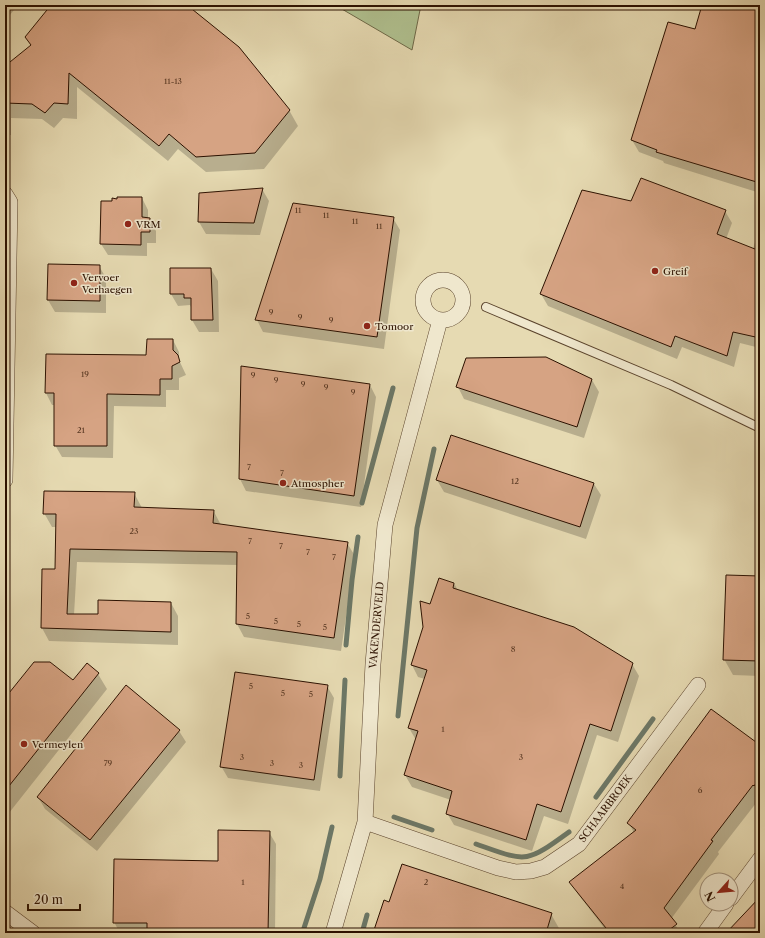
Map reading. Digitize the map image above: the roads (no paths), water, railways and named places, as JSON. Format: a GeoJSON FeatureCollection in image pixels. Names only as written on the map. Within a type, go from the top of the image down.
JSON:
{"type":"FeatureCollection","features":[{"type":"Feature","properties":{"kind":"street"},"geometry":{"type":"LineString","coordinates":[[5,194],[10,202],[5,480]]}},
{"type":"Feature","properties":{"kind":"street","name":"VAKENDERVELD"},"geometry":{"type":"LineString","coordinates":[[333,933],[365,822],[373,664],[384,524],[440,320]]}},
{"type":"Feature","properties":{"kind":"street","name":"SCHAARBROEK"},"geometry":{"type":"LineString","coordinates":[[365,822],[498,868],[516,872],[530,872],[545,867],[579,844],[698,685]]}},
{"type":"Feature","properties":{"kind":"street"},"geometry":{"type":"LineString","coordinates":[[739,887],[760,859]]}},
{"type":"Feature","properties":{"kind":"street"},"geometry":{"type":"LineString","coordinates":[[5,912],[33,933]]}},
{"type":"Feature","properties":{"kind":"street"},"geometry":{"type":"LineString","coordinates":[[705,933],[720,912]]}},
{"type":"Feature","properties":{"kind":"lane"},"geometry":{"type":"LineString","coordinates":[[486,307],[671,386],[760,428]]}},
{"type":"Feature","properties":{"kind":"waterway"},"geometry":{"type":"LineString","coordinates":[[362,503],[393,388]]}},
{"type":"Feature","properties":{"kind":"waterway"},"geometry":{"type":"LineString","coordinates":[[398,716],[417,528],[434,449]]}},
{"type":"Feature","properties":{"kind":"waterway"},"geometry":{"type":"LineString","coordinates":[[346,645],[352,580],[358,537]]}},
{"type":"Feature","properties":{"kind":"waterway"},"geometry":{"type":"LineString","coordinates":[[340,776],[345,680]]}},
{"type":"Feature","properties":{"kind":"waterway"},"geometry":{"type":"LineString","coordinates":[[596,797],[653,719]]}},
{"type":"Feature","properties":{"kind":"waterway"},"geometry":{"type":"LineString","coordinates":[[394,817],[432,830]]}},
{"type":"Feature","properties":{"kind":"waterway"},"geometry":{"type":"LineString","coordinates":[[304,928],[320,879],[332,827]]}},
{"type":"Feature","properties":{"kind":"waterway"},"geometry":{"type":"LineString","coordinates":[[476,844],[516,857],[525,857],[534,855],[543,850],[569,832]]}},
{"type":"Feature","properties":{"kind":"waterway"},"geometry":{"type":"LineString","coordinates":[[362,933],[367,915]]}},
{"type":"Feature","properties":{"kind":"place","name":"VRM"},"geometry":{"type":"Point","coordinates":[128,224]}},
{"type":"Feature","properties":{"kind":"place","name":"Greif"},"geometry":{"type":"Point","coordinates":[655,271]}},
{"type":"Feature","properties":{"kind":"place","name":"Vervoer Verhaegen"},"geometry":{"type":"Point","coordinates":[74,283]}},
{"type":"Feature","properties":{"kind":"place","name":"Tomoor"},"geometry":{"type":"Point","coordinates":[367,326]}},
{"type":"Feature","properties":{"kind":"place","name":"Atmospher"},"geometry":{"type":"Point","coordinates":[283,483]}},
{"type":"Feature","properties":{"kind":"place","name":"Vermeylen"},"geometry":{"type":"Point","coordinates":[24,744]}}]}
